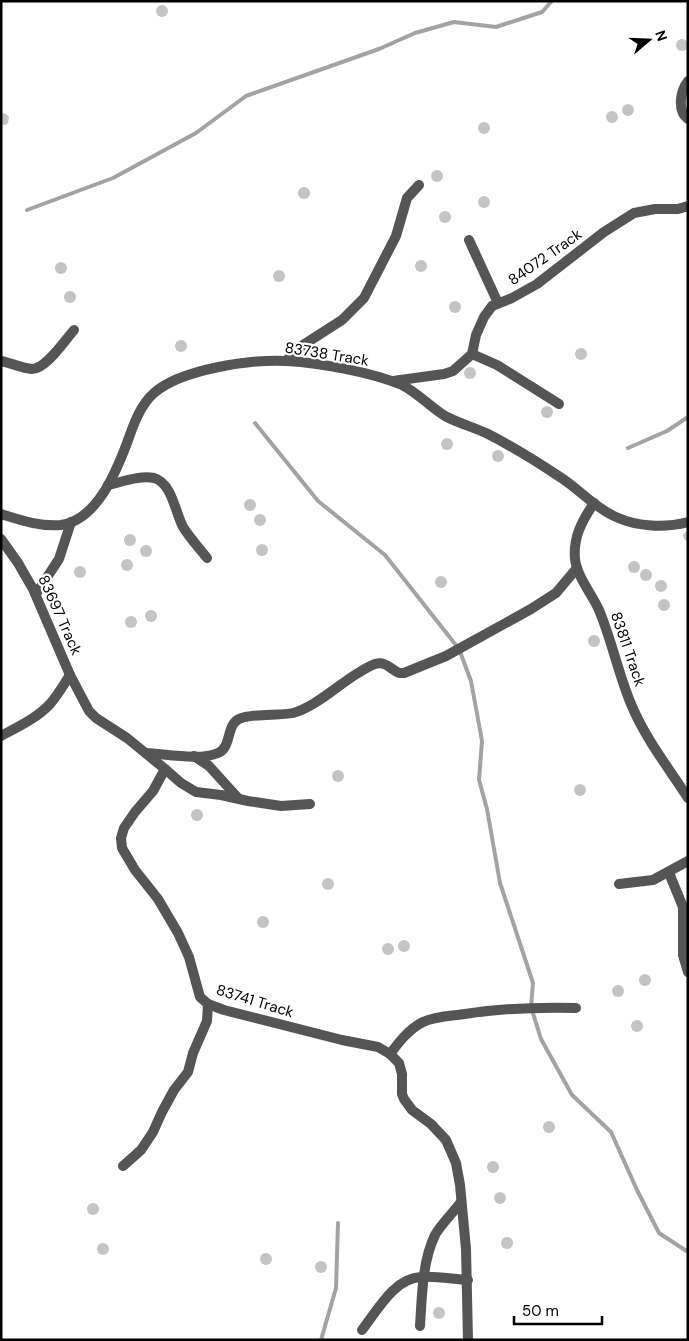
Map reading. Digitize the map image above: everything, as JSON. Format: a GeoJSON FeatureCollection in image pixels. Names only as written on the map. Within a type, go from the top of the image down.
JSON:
{"type":"FeatureCollection","features":[{"type":"Feature","properties":{"kind":"street"},"geometry":{"type":"LineString","coordinates":[[688,81],[682,94],[681,110],[683,116],[688,119]]}},
{"type":"Feature","properties":{"kind":"street"},"geometry":{"type":"LineString","coordinates":[[286,361],[303,344],[342,320],[364,298],[396,236],[407,198],[419,185]]}},
{"type":"Feature","properties":{"kind":"street","name":"84072 Track"},"geometry":{"type":"LineString","coordinates":[[472,354],[476,335],[484,317],[488,310],[498,303],[512,298],[537,284],[604,232],[634,213],[655,209],[678,209],[688,206]]}},
{"type":"Feature","properties":{"kind":"street"},"geometry":{"type":"LineString","coordinates":[[469,240],[498,303]]}},
{"type":"Feature","properties":{"kind":"street"},"geometry":{"type":"LineString","coordinates":[[1,361],[31,369],[39,367],[46,363],[74,330]]}},
{"type":"Feature","properties":{"kind":"street"},"geometry":{"type":"LineString","coordinates":[[392,382],[448,374],[458,368],[472,354],[496,365],[560,404]]}},
{"type":"Feature","properties":{"kind":"street","name":"83738 Track"},"geometry":{"type":"LineString","coordinates":[[1,514],[36,523],[61,525],[77,519],[90,509],[108,485],[120,462],[140,412],[158,390],[177,380],[229,365],[265,360],[286,361],[340,369],[392,382],[412,391],[446,417],[485,433],[560,476],[615,517],[635,523],[669,526],[688,522]]}},
{"type":"Feature","properties":{"kind":"street"},"geometry":{"type":"LineString","coordinates":[[108,485],[145,477],[158,480],[164,484],[184,528],[207,558]]}},
{"type":"Feature","properties":{"kind":"street","name":"83811 Track"},"geometry":{"type":"LineString","coordinates":[[594,503],[576,537],[575,558],[577,568],[607,630],[630,703],[642,728],[688,798]]}},
{"type":"Feature","properties":{"kind":"street"},"geometry":{"type":"LineString","coordinates":[[36,594],[59,559],[70,522]]}},
{"type":"Feature","properties":{"kind":"street","name":"83697 Track"},"geometry":{"type":"LineString","coordinates":[[1,540],[18,563],[36,594],[70,674],[60,691],[43,710],[24,724],[1,736]]}},
{"type":"Feature","properties":{"kind":"street"},"geometry":{"type":"LineString","coordinates":[[146,753],[210,755],[223,750],[233,724],[239,719],[297,711],[314,703],[340,684],[375,664],[386,664],[398,673],[404,673],[446,656],[556,593],[577,568]]}},
{"type":"Feature","properties":{"kind":"street"},"geometry":{"type":"LineString","coordinates":[[70,674],[85,706],[92,714],[146,753],[193,791],[281,806],[310,804]]}},
{"type":"Feature","properties":{"kind":"street"},"geometry":{"type":"LineString","coordinates":[[194,756],[209,766],[239,799]]}},
{"type":"Feature","properties":{"kind":"street","name":"83741 Track"},"geometry":{"type":"LineString","coordinates":[[166,769],[153,791],[124,828],[121,844],[130,863],[158,899],[178,933],[190,957],[200,997],[208,1004],[224,1010],[270,1023],[378,1047],[390,1054]]}},
{"type":"Feature","properties":{"kind":"street"},"geometry":{"type":"LineString","coordinates":[[619,884],[653,880],[688,861]]}},
{"type":"Feature","properties":{"kind":"street"},"geometry":{"type":"LineString","coordinates":[[666,874],[683,907],[683,956],[688,972]]}},
{"type":"Feature","properties":{"kind":"street"},"geometry":{"type":"LineString","coordinates":[[123,1166],[141,1150],[153,1132],[174,1090],[188,1072],[193,1054],[207,1021],[208,1004]]}},
{"type":"Feature","properties":{"kind":"street"},"geometry":{"type":"LineString","coordinates":[[468,1340],[468,1280],[459,1174],[453,1154],[446,1140],[431,1124],[407,1104],[402,1094],[402,1074],[399,1063],[390,1054],[400,1040],[411,1031],[423,1022],[440,1016],[497,1009],[576,1008]]}},
{"type":"Feature","properties":{"kind":"street"},"geometry":{"type":"LineString","coordinates":[[420,1326],[428,1254],[436,1233],[461,1202]]}},
{"type":"Feature","properties":{"kind":"street"},"geometry":{"type":"LineString","coordinates":[[362,1330],[398,1285],[414,1278],[424,1277],[468,1280]]}},
{"type":"Feature","properties":{"kind":"building"},"geometry":{"type":"Polygon","coordinates":[[[162,5],[168,11],[162,17],[156,11],[162,5]]]}},
{"type":"Feature","properties":{"kind":"building"},"geometry":{"type":"Polygon","coordinates":[[[682,39],[688,45],[682,51],[676,45],[682,39]]]}},
{"type":"Feature","properties":{"kind":"building"},"geometry":{"type":"Polygon","coordinates":[[[628,104],[634,110],[628,116],[622,110],[628,104]]]}},
{"type":"Feature","properties":{"kind":"building"},"geometry":{"type":"Polygon","coordinates":[[[612,111],[618,117],[612,123],[606,117],[612,111]]]}},
{"type":"Feature","properties":{"kind":"building"},"geometry":{"type":"Polygon","coordinates":[[[1,113],[9,117],[8,123],[5,125],[1,124],[1,113]]]}},
{"type":"Feature","properties":{"kind":"building"},"geometry":{"type":"Polygon","coordinates":[[[484,122],[490,128],[484,134],[478,128],[484,122]]]}},
{"type":"Feature","properties":{"kind":"building"},"geometry":{"type":"Polygon","coordinates":[[[437,170],[443,176],[437,182],[431,176],[437,170]]]}},
{"type":"Feature","properties":{"kind":"building"},"geometry":{"type":"Polygon","coordinates":[[[304,187],[310,193],[304,199],[298,193],[304,187]]]}},
{"type":"Feature","properties":{"kind":"building"},"geometry":{"type":"Polygon","coordinates":[[[484,196],[490,202],[484,208],[478,202],[484,196]]]}},
{"type":"Feature","properties":{"kind":"building"},"geometry":{"type":"Polygon","coordinates":[[[445,211],[451,217],[445,223],[439,217],[445,211]]]}},
{"type":"Feature","properties":{"kind":"building"},"geometry":{"type":"Polygon","coordinates":[[[421,260],[427,266],[421,272],[415,266],[421,260]]]}},
{"type":"Feature","properties":{"kind":"building"},"geometry":{"type":"Polygon","coordinates":[[[61,262],[67,268],[61,274],[55,268],[61,262]]]}},
{"type":"Feature","properties":{"kind":"building"},"geometry":{"type":"Polygon","coordinates":[[[279,270],[285,276],[279,282],[273,276],[279,270]]]}},
{"type":"Feature","properties":{"kind":"building"},"geometry":{"type":"Polygon","coordinates":[[[70,291],[76,297],[70,303],[64,297],[70,291]]]}},
{"type":"Feature","properties":{"kind":"building"},"geometry":{"type":"Polygon","coordinates":[[[455,301],[461,307],[455,313],[449,307],[455,301]]]}},
{"type":"Feature","properties":{"kind":"building"},"geometry":{"type":"Polygon","coordinates":[[[181,340],[187,346],[181,352],[175,346],[181,340]]]}},
{"type":"Feature","properties":{"kind":"building"},"geometry":{"type":"Polygon","coordinates":[[[581,348],[587,354],[581,360],[575,354],[581,348]]]}},
{"type":"Feature","properties":{"kind":"building"},"geometry":{"type":"Polygon","coordinates":[[[470,367],[476,373],[470,379],[464,373],[470,367]]]}},
{"type":"Feature","properties":{"kind":"building"},"geometry":{"type":"Polygon","coordinates":[[[547,406],[553,412],[547,418],[541,412],[547,406]]]}},
{"type":"Feature","properties":{"kind":"building"},"geometry":{"type":"Polygon","coordinates":[[[447,438],[453,444],[447,450],[441,444],[447,438]]]}},
{"type":"Feature","properties":{"kind":"building"},"geometry":{"type":"Polygon","coordinates":[[[498,450],[504,456],[498,462],[492,456],[498,450]]]}},
{"type":"Feature","properties":{"kind":"building"},"geometry":{"type":"Polygon","coordinates":[[[250,499],[256,505],[250,511],[244,505],[250,499]]]}},
{"type":"Feature","properties":{"kind":"building"},"geometry":{"type":"Polygon","coordinates":[[[260,514],[266,520],[260,526],[254,520],[260,514]]]}},
{"type":"Feature","properties":{"kind":"building"},"geometry":{"type":"Polygon","coordinates":[[[688,530],[688,542],[684,539],[683,535],[688,530]]]}},
{"type":"Feature","properties":{"kind":"building"},"geometry":{"type":"Polygon","coordinates":[[[130,534],[136,540],[130,546],[124,540],[130,534]]]}},
{"type":"Feature","properties":{"kind":"building"},"geometry":{"type":"Polygon","coordinates":[[[262,544],[268,550],[262,556],[256,550],[262,544]]]}},
{"type":"Feature","properties":{"kind":"building"},"geometry":{"type":"Polygon","coordinates":[[[146,545],[152,551],[146,557],[140,551],[146,545]]]}},
{"type":"Feature","properties":{"kind":"building"},"geometry":{"type":"Polygon","coordinates":[[[127,559],[133,565],[127,571],[121,565],[127,559]]]}},
{"type":"Feature","properties":{"kind":"building"},"geometry":{"type":"Polygon","coordinates":[[[634,561],[640,567],[634,573],[628,567],[634,561]]]}},
{"type":"Feature","properties":{"kind":"building"},"geometry":{"type":"Polygon","coordinates":[[[80,566],[86,572],[80,578],[74,572],[80,566]]]}},
{"type":"Feature","properties":{"kind":"building"},"geometry":{"type":"Polygon","coordinates":[[[646,569],[652,575],[646,581],[640,575],[646,569]]]}},
{"type":"Feature","properties":{"kind":"building"},"geometry":{"type":"Polygon","coordinates":[[[441,576],[447,582],[441,588],[435,582],[441,576]]]}},
{"type":"Feature","properties":{"kind":"building"},"geometry":{"type":"Polygon","coordinates":[[[661,580],[667,586],[661,592],[655,586],[661,580]]]}},
{"type":"Feature","properties":{"kind":"building"},"geometry":{"type":"Polygon","coordinates":[[[664,599],[670,605],[664,611],[658,605],[664,599]]]}},
{"type":"Feature","properties":{"kind":"building"},"geometry":{"type":"Polygon","coordinates":[[[151,610],[157,616],[151,622],[145,616],[151,610]]]}},
{"type":"Feature","properties":{"kind":"building"},"geometry":{"type":"Polygon","coordinates":[[[131,616],[137,622],[131,628],[125,622],[131,616]]]}},
{"type":"Feature","properties":{"kind":"building"},"geometry":{"type":"Polygon","coordinates":[[[594,635],[600,641],[594,647],[588,641],[594,635]]]}},
{"type":"Feature","properties":{"kind":"building"},"geometry":{"type":"Polygon","coordinates":[[[338,770],[344,776],[338,782],[332,776],[338,770]]]}},
{"type":"Feature","properties":{"kind":"building"},"geometry":{"type":"Polygon","coordinates":[[[580,784],[586,790],[580,796],[574,790],[580,784]]]}},
{"type":"Feature","properties":{"kind":"building"},"geometry":{"type":"Polygon","coordinates":[[[197,809],[203,815],[197,821],[191,815],[197,809]]]}},
{"type":"Feature","properties":{"kind":"building"},"geometry":{"type":"Polygon","coordinates":[[[328,878],[334,884],[328,890],[322,884],[328,878]]]}},
{"type":"Feature","properties":{"kind":"building"},"geometry":{"type":"Polygon","coordinates":[[[263,916],[269,922],[263,928],[257,922],[263,916]]]}},
{"type":"Feature","properties":{"kind":"building"},"geometry":{"type":"Polygon","coordinates":[[[404,940],[410,946],[404,952],[398,946],[404,940]]]}},
{"type":"Feature","properties":{"kind":"building"},"geometry":{"type":"Polygon","coordinates":[[[388,943],[394,949],[388,955],[382,949],[388,943]]]}},
{"type":"Feature","properties":{"kind":"building"},"geometry":{"type":"Polygon","coordinates":[[[645,974],[651,980],[645,986],[639,980],[645,974]]]}},
{"type":"Feature","properties":{"kind":"building"},"geometry":{"type":"Polygon","coordinates":[[[618,985],[624,991],[618,997],[612,991],[618,985]]]}},
{"type":"Feature","properties":{"kind":"building"},"geometry":{"type":"Polygon","coordinates":[[[637,1020],[643,1026],[637,1032],[631,1026],[637,1020]]]}},
{"type":"Feature","properties":{"kind":"building"},"geometry":{"type":"Polygon","coordinates":[[[549,1121],[555,1127],[549,1133],[543,1127],[549,1121]]]}},
{"type":"Feature","properties":{"kind":"building"},"geometry":{"type":"Polygon","coordinates":[[[493,1161],[499,1167],[493,1173],[487,1167],[493,1161]]]}},
{"type":"Feature","properties":{"kind":"building"},"geometry":{"type":"Polygon","coordinates":[[[500,1192],[506,1198],[500,1204],[494,1198],[500,1192]]]}},
{"type":"Feature","properties":{"kind":"building"},"geometry":{"type":"Polygon","coordinates":[[[93,1203],[99,1209],[93,1215],[87,1209],[93,1203]]]}},
{"type":"Feature","properties":{"kind":"building"},"geometry":{"type":"Polygon","coordinates":[[[507,1237],[513,1243],[507,1249],[501,1243],[507,1237]]]}},
{"type":"Feature","properties":{"kind":"building"},"geometry":{"type":"Polygon","coordinates":[[[103,1243],[109,1249],[103,1255],[97,1249],[103,1243]]]}},
{"type":"Feature","properties":{"kind":"building"},"geometry":{"type":"Polygon","coordinates":[[[266,1253],[272,1259],[266,1265],[260,1259],[266,1253]]]}},
{"type":"Feature","properties":{"kind":"building"},"geometry":{"type":"Polygon","coordinates":[[[321,1261],[327,1267],[321,1273],[315,1267],[321,1261]]]}},
{"type":"Feature","properties":{"kind":"building"},"geometry":{"type":"Polygon","coordinates":[[[439,1307],[445,1313],[439,1319],[433,1313],[439,1307]]]}},
{"type":"Feature","properties":{"kind":"waterway"},"geometry":{"type":"LineString","coordinates":[[27,210],[113,178],[196,133],[246,96],[379,49],[415,33],[454,22],[496,27],[542,12],[552,1]]}},
{"type":"Feature","properties":{"kind":"waterway"},"geometry":{"type":"LineString","coordinates":[[628,448],[667,431],[688,417]]}},
{"type":"Feature","properties":{"kind":"waterway"},"geometry":{"type":"LineString","coordinates":[[255,423],[318,501],[385,555],[459,649],[471,681],[482,741],[479,780],[487,809],[500,883],[533,983],[531,1007],[541,1039],[572,1095],[611,1132],[659,1233],[688,1252]]}},
{"type":"Feature","properties":{"kind":"waterway"},"geometry":{"type":"LineString","coordinates":[[321,1340],[336,1288],[338,1223]]}}]}
